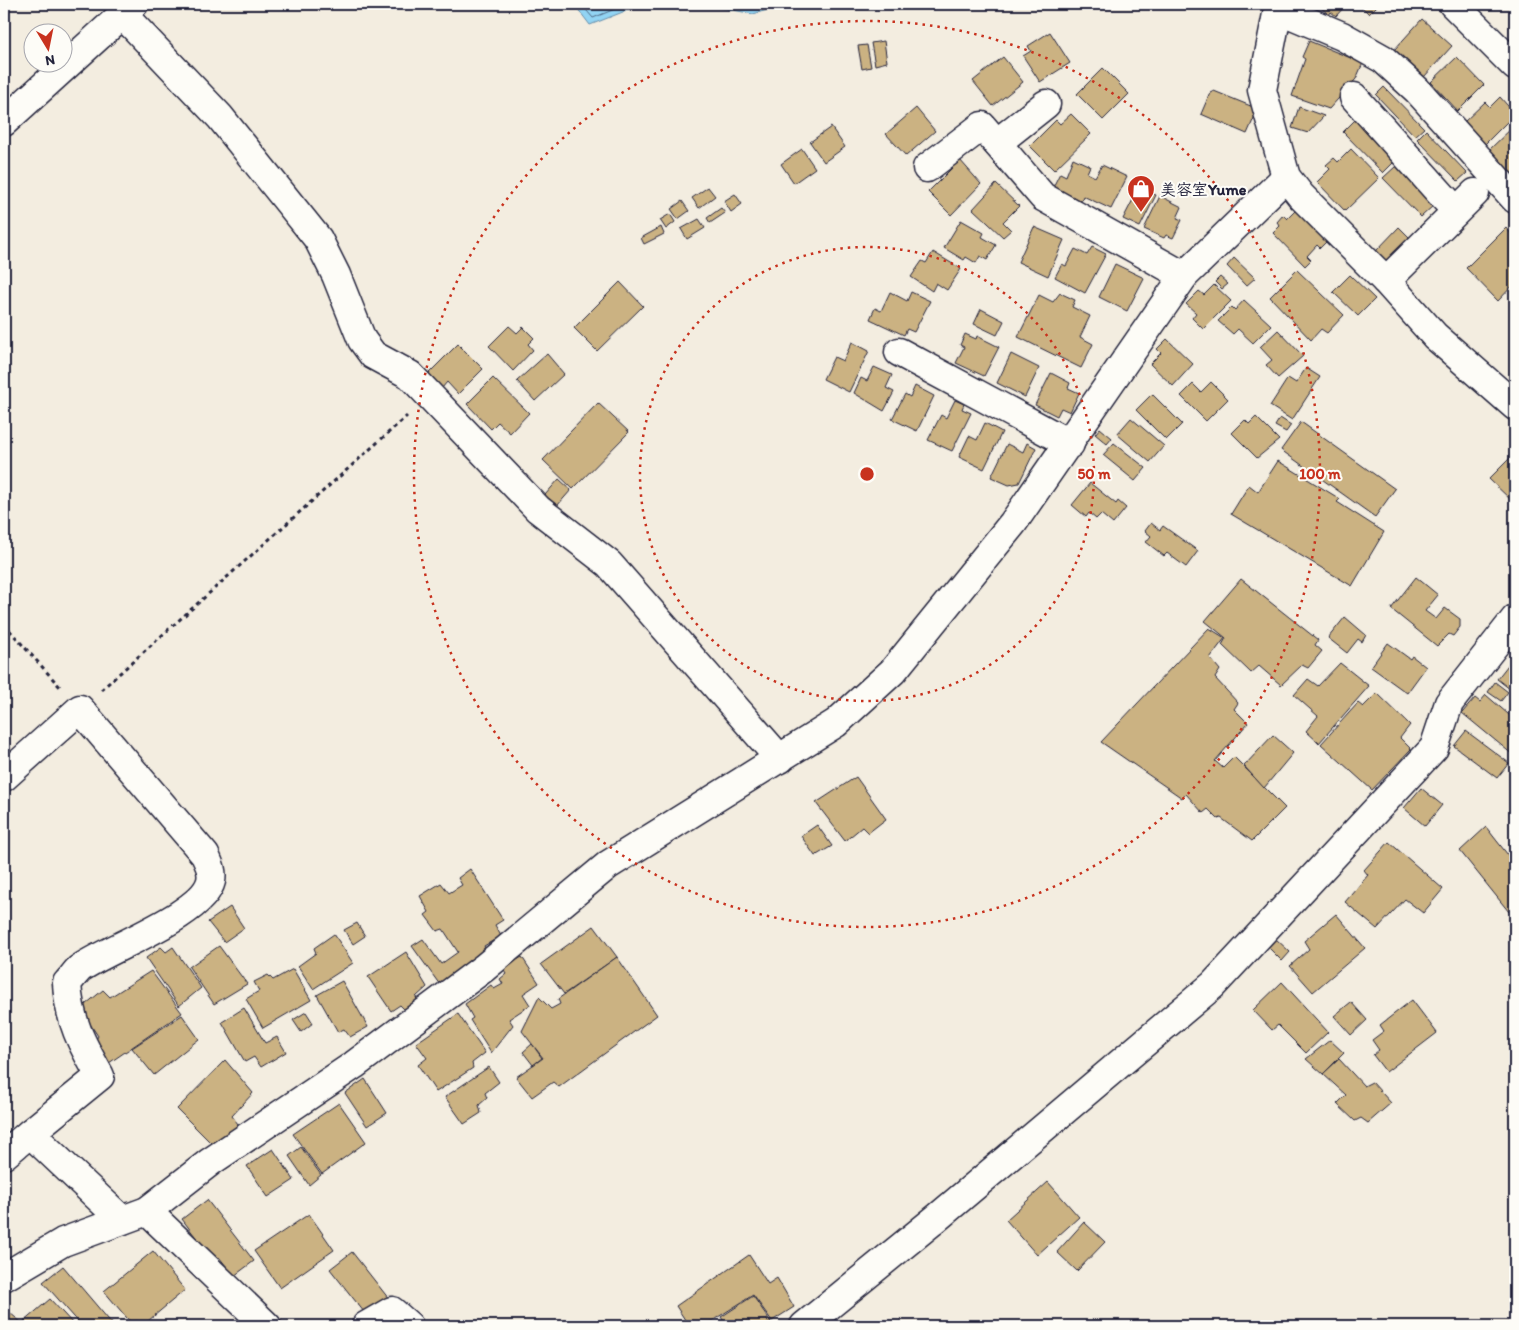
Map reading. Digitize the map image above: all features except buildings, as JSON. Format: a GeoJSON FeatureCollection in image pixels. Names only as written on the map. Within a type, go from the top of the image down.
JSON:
{"type":"FeatureCollection","features":[{"type":"Feature","properties":{"kind":"street"},"geometry":{"type":"LineString","coordinates":[[1453,4],[1515,66]]}},
{"type":"Feature","properties":{"kind":"street"},"geometry":{"type":"LineString","coordinates":[[1515,199],[1417,90],[1383,59],[1342,36],[1278,6],[1262,90],[1286,177],[1301,196],[1386,282],[1435,336],[1491,382],[1515,406]]}},
{"type":"Feature","properties":{"kind":"street"},"geometry":{"type":"LineString","coordinates":[[4,122],[128,9],[220,117],[318,239],[336,275],[362,340],[373,355],[410,376],[538,508],[609,564],[780,759]]}},
{"type":"Feature","properties":{"kind":"street"},"geometry":{"type":"LineString","coordinates":[[1354,97],[1456,212]]}},
{"type":"Feature","properties":{"kind":"street"},"geometry":{"type":"LineString","coordinates":[[997,143],[1046,104]]}},
{"type":"Feature","properties":{"kind":"street"},"geometry":{"type":"LineString","coordinates":[[927,168],[982,126],[1043,197],[1184,276]]}},
{"type":"Feature","properties":{"kind":"street"},"geometry":{"type":"LineString","coordinates":[[4,1277],[63,1242],[135,1216],[210,1162],[354,1064],[476,973],[608,865],[836,723],[893,671],[1013,523],[1070,444],[1184,276],[1286,177]]}},
{"type":"Feature","properties":{"kind":"street"},"geometry":{"type":"LineString","coordinates":[[1386,282],[1475,193]]}},
{"type":"Feature","properties":{"kind":"street"},"geometry":{"type":"LineString","coordinates":[[899,352],[1070,444]]}},
{"type":"Feature","properties":{"kind":"street"},"geometry":{"type":"LineString","coordinates":[[804,1326],[938,1218],[1213,985],[1434,748],[1450,703],[1515,619]]}},
{"type":"Feature","properties":{"kind":"street"},"geometry":{"type":"LineString","coordinates":[[4,777],[80,709],[205,855],[212,872],[211,882],[199,901],[163,924],[78,970],[67,984],[68,1005],[78,1038],[100,1076],[4,1155]]}},
{"type":"Feature","properties":{"kind":"street"},"geometry":{"type":"LineString","coordinates":[[30,1134],[135,1216],[268,1326]]}},
{"type":"Feature","properties":{"kind":"street"},"geometry":{"type":"LineString","coordinates":[[366,1326],[392,1311],[409,1326]]}},
{"type":"Feature","properties":{"kind":"path"},"geometry":{"type":"LineString","coordinates":[[4,624],[80,709],[430,396]]}},
{"type":"Feature","properties":{"kind":"water"},"geometry":{"type":"Polygon","coordinates":[[[574,4],[643,4],[590,25],[574,4]]]}},
{"type":"Feature","properties":{"kind":"water"},"geometry":{"type":"Polygon","coordinates":[[[703,4],[790,4],[753,14],[703,4]]]}},
{"type":"Feature","properties":{"kind":"place","name":"美容室Yume"},"geometry":{"type":"Point","coordinates":[1141,213]}}]}
